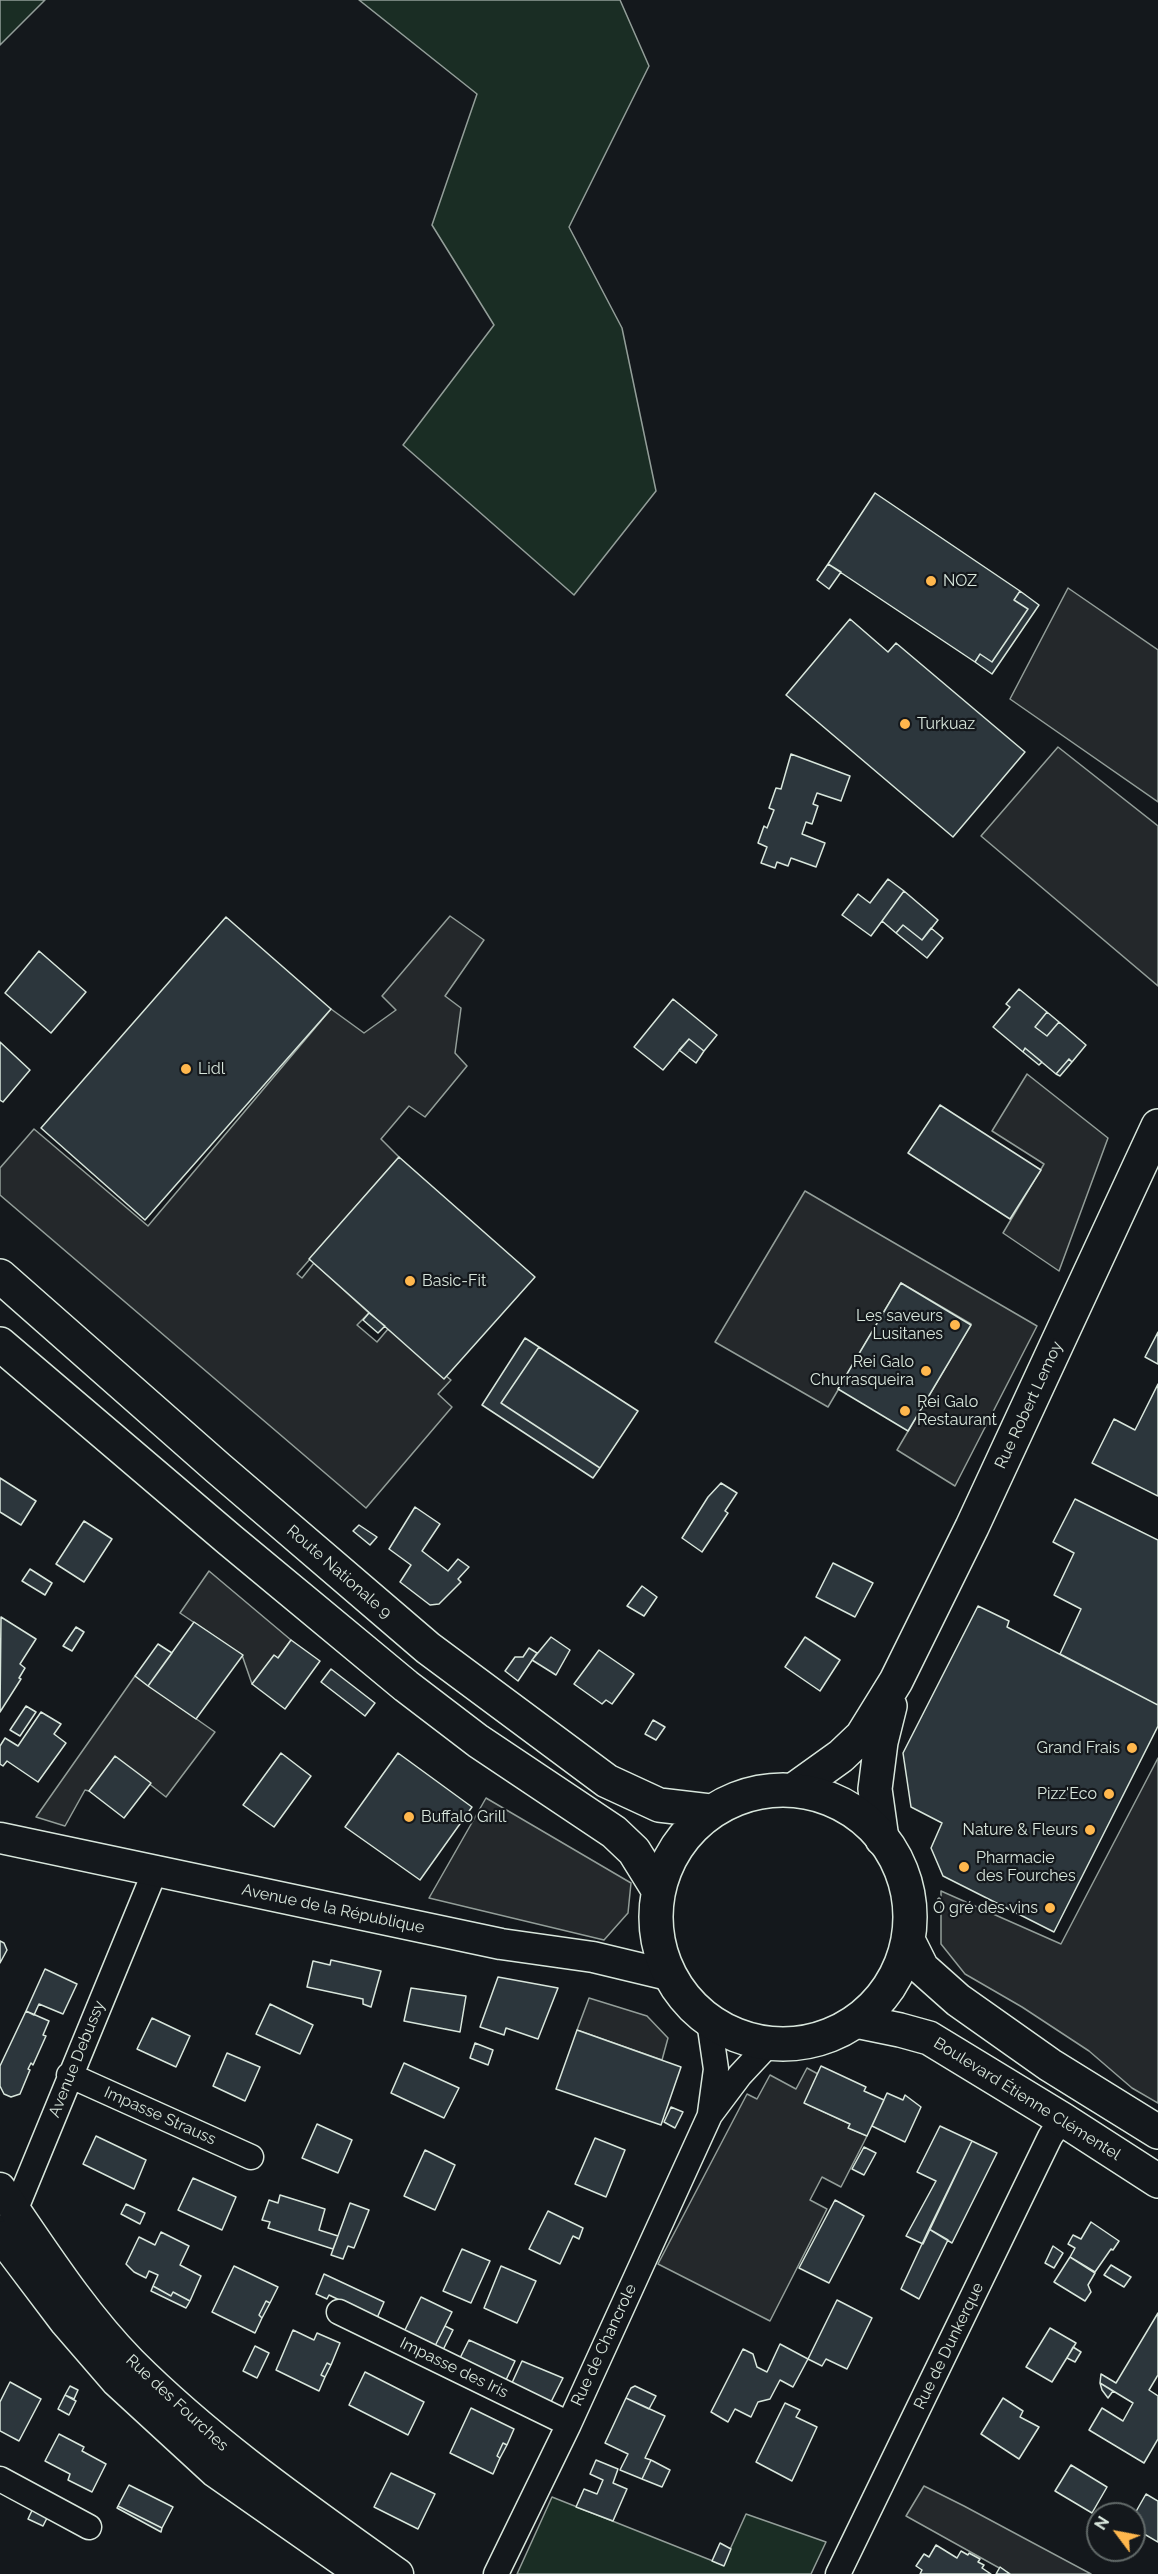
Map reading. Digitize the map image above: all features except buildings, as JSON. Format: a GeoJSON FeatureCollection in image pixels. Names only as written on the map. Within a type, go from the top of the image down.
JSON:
{"type":"FeatureCollection","features":[{"type":"Feature","properties":{"kind":"main road","name":"Rue Robert Lemoy"},"geometry":{"type":"LineString","coordinates":[[795,1789],[841,1756],[862,1736],[896,1681],[972,1527],[1158,1126]]}},
{"type":"Feature","properties":{"kind":"main road","name":"Route Nationale 9"},"geometry":{"type":"LineString","coordinates":[[0,1276],[218,1468],[437,1655],[607,1781],[659,1805],[710,1811]]}},
{"type":"Feature","properties":{"kind":"main road"},"geometry":{"type":"LineString","coordinates":[[0,1344],[406,1686],[478,1741],[614,1832],[634,1851],[657,1888]]}},
{"type":"Feature","properties":{"kind":"main road","name":"Rue Robert Lemoy"},"geometry":{"type":"LineString","coordinates":[[882,1839],[875,1789],[881,1742],[896,1681]]}},
{"type":"Feature","properties":{"kind":"main road"},"geometry":{"type":"LineString","coordinates":[[795,1789],[818,1793],[839,1802],[862,1817],[897,1859],[908,1886],[912,1916],[909,1942],[893,1984],[878,2004],[856,2021],[806,2043],[769,2044],[733,2035],[709,2020],[668,1975],[658,1936],[657,1888],[670,1859],[685,1836],[710,1811],[737,1797],[773,1790],[795,1789]]}},
{"type":"Feature","properties":{"kind":"main road"},"geometry":{"type":"LineString","coordinates":[[909,1942],[922,1968],[958,2000],[1050,2065],[1158,2132]]}},
{"type":"Feature","properties":{"kind":"main road","name":"Boulevard Étienne Clémentel"},"geometry":{"type":"LineString","coordinates":[[856,2021],[929,2038],[1158,2181]]}},
{"type":"Feature","properties":{"kind":"street","name":"Avenue de la République"},"geometry":{"type":"LineString","coordinates":[[0,1838],[489,1942],[593,1957],[668,1975]]}},
{"type":"Feature","properties":{"kind":"street","name":"Avenue Debussy"},"geometry":{"type":"LineString","coordinates":[[1,2241],[8,2199],[69,2075],[155,1871]]}},
{"type":"Feature","properties":{"kind":"street","name":"Rue de Chancrole"},"geometry":{"type":"LineString","coordinates":[[709,2020],[716,2069],[710,2115]]}},
{"type":"Feature","properties":{"kind":"street","name":"Rue de Chancrole"},"geometry":{"type":"LineString","coordinates":[[496,2574],[568,2424],[710,2115],[740,2074],[769,2044]]}},
{"type":"Feature","properties":{"kind":"street","name":"Impasse Strauss"},"geometry":{"type":"LineString","coordinates":[[69,2075],[251,2157]]}},
{"type":"Feature","properties":{"kind":"street","name":"Rue de Dunkerque"},"geometry":{"type":"LineString","coordinates":[[838,2574],[1050,2137],[1062,2119]]}},
{"type":"Feature","properties":{"kind":"street","name":"Rue des Fourches"},"geometry":{"type":"LineString","coordinates":[[8,2199],[84,2306],[131,2362],[225,2448],[398,2574]]}},
{"type":"Feature","properties":{"kind":"street","name":"Rue des Fourches"},"geometry":{"type":"LineString","coordinates":[[1,2241],[65,2322],[116,2381],[215,2472],[361,2574]]}},
{"type":"Feature","properties":{"kind":"street","name":"Impasse des Iris"},"geometry":{"type":"LineString","coordinates":[[339,2312],[568,2424]]}},
{"type":"Feature","properties":{"kind":"street"},"geometry":{"type":"LineString","coordinates":[[0,2479],[89,2527]]}},
{"type":"Feature","properties":{"kind":"green space"},"geometry":{"type":"Polygon","coordinates":[[[0,0],[45,0],[0,45],[0,0]]]}},
{"type":"Feature","properties":{"kind":"green space"},"geometry":{"type":"Polygon","coordinates":[[[359,0],[620,0],[649,66],[569,227],[622,328],[656,491],[574,595],[403,445],[494,325],[432,225],[477,94],[359,0]]]}},
{"type":"Feature","properties":{"kind":"green space"},"geometry":{"type":"Polygon","coordinates":[[[552,2497],[723,2565],[746,2514],[826,2542],[811,2574],[517,2574],[552,2497]]]}},
{"type":"Feature","properties":{"kind":"shaded area"},"geometry":{"type":"Polygon","coordinates":[[[1068,588],[1158,650],[1158,802],[1010,699],[1068,588]]]}},
{"type":"Feature","properties":{"kind":"shaded area"},"geometry":{"type":"Polygon","coordinates":[[[1058,747],[1158,826],[1158,986],[981,836],[1058,747]]]}},
{"type":"Feature","properties":{"kind":"shaded area"},"geometry":{"type":"Polygon","coordinates":[[[450,916],[484,940],[445,996],[461,1008],[455,1053],[467,1066],[425,1117],[409,1106],[381,1139],[399,1157],[297,1274],[302,1278],[314,1263],[369,1313],[357,1325],[377,1342],[388,1329],[451,1380],[438,1394],[452,1407],[366,1508],[0,1195],[0,1168],[34,1129],[148,1226],[331,1009],[364,1033],[396,1010],[382,996],[450,916]]]}},
{"type":"Feature","properties":{"kind":"shaded area"},"geometry":{"type":"Polygon","coordinates":[[[1027,1074],[1108,1138],[1059,1271],[1003,1233],[1044,1164],[992,1131],[1027,1074]]]}},
{"type":"Feature","properties":{"kind":"shaded area"},"geometry":{"type":"Polygon","coordinates":[[[805,1191],[1037,1326],[955,1486],[897,1450],[971,1324],[901,1283],[828,1407],[715,1342],[805,1191]]]}},
{"type":"Feature","properties":{"kind":"shaded area"},"geometry":{"type":"Polygon","coordinates":[[[209,1571],[291,1640],[278,1658],[274,1656],[252,1684],[242,1655],[180,1613],[209,1571]]]}},
{"type":"Feature","properties":{"kind":"shaded area"},"geometry":{"type":"Polygon","coordinates":[[[135,1676],[215,1732],[166,1797],[115,1757],[89,1791],[85,1790],[65,1826],[36,1817],[135,1676]]]}},
{"type":"Feature","properties":{"kind":"shaded area"},"geometry":{"type":"Polygon","coordinates":[[[1158,1758],[1158,2103],[1132,2088],[1089,2051],[1022,2007],[965,1974],[941,1944],[941,1891],[1061,1944],[1158,1758]]]}},
{"type":"Feature","properties":{"kind":"shaded area"},"geometry":{"type":"Polygon","coordinates":[[[486,1798],[631,1883],[628,1913],[604,1940],[429,1898],[486,1798]]]}},
{"type":"Feature","properties":{"kind":"shaded area"},"geometry":{"type":"Polygon","coordinates":[[[589,1998],[647,2016],[668,2038],[662,2060],[577,2030],[589,1998]]]}},
{"type":"Feature","properties":{"kind":"shaded area"},"geometry":{"type":"Polygon","coordinates":[[[807,2068],[818,2074],[805,2103],[850,2124],[849,2128],[867,2136],[841,2187],[822,2177],[810,2200],[827,2209],[770,2321],[658,2264],[747,2094],[757,2099],[770,2075],[796,2089],[807,2068]]]}},
{"type":"Feature","properties":{"kind":"shaded area"},"geometry":{"type":"Polygon","coordinates":[[[924,2486],[1091,2574],[1010,2574],[906,2516],[924,2486]]]}},
{"type":"Feature","properties":{"kind":"place","name":"NOZ"},"geometry":{"type":"Point","coordinates":[931,581]}},
{"type":"Feature","properties":{"kind":"place","name":"Turkuaz"},"geometry":{"type":"Point","coordinates":[905,724]}},
{"type":"Feature","properties":{"kind":"place","name":"Lidl"},"geometry":{"type":"Point","coordinates":[186,1069]}},
{"type":"Feature","properties":{"kind":"place","name":"Basic-Fit"},"geometry":{"type":"Point","coordinates":[410,1281]}},
{"type":"Feature","properties":{"kind":"place","name":"Les saveurs Lusitanes"},"geometry":{"type":"Point","coordinates":[955,1325]}},
{"type":"Feature","properties":{"kind":"place","name":"Rei Galo Churrasqueira"},"geometry":{"type":"Point","coordinates":[926,1371]}},
{"type":"Feature","properties":{"kind":"place","name":"Rei Galo Restaurant"},"geometry":{"type":"Point","coordinates":[905,1411]}},
{"type":"Feature","properties":{"kind":"place","name":"Grand Frais"},"geometry":{"type":"Point","coordinates":[1132,1748]}},
{"type":"Feature","properties":{"kind":"place","name":"Pizz'Eco"},"geometry":{"type":"Point","coordinates":[1109,1794]}},
{"type":"Feature","properties":{"kind":"place","name":"Buffalo Grill"},"geometry":{"type":"Point","coordinates":[409,1817]}},
{"type":"Feature","properties":{"kind":"place","name":"Nature & Fleurs"},"geometry":{"type":"Point","coordinates":[1090,1830]}},
{"type":"Feature","properties":{"kind":"place","name":"Pharmacie des Fourches"},"geometry":{"type":"Point","coordinates":[964,1867]}},
{"type":"Feature","properties":{"kind":"place","name":"Ô gré des vins"},"geometry":{"type":"Point","coordinates":[1050,1908]}}]}
